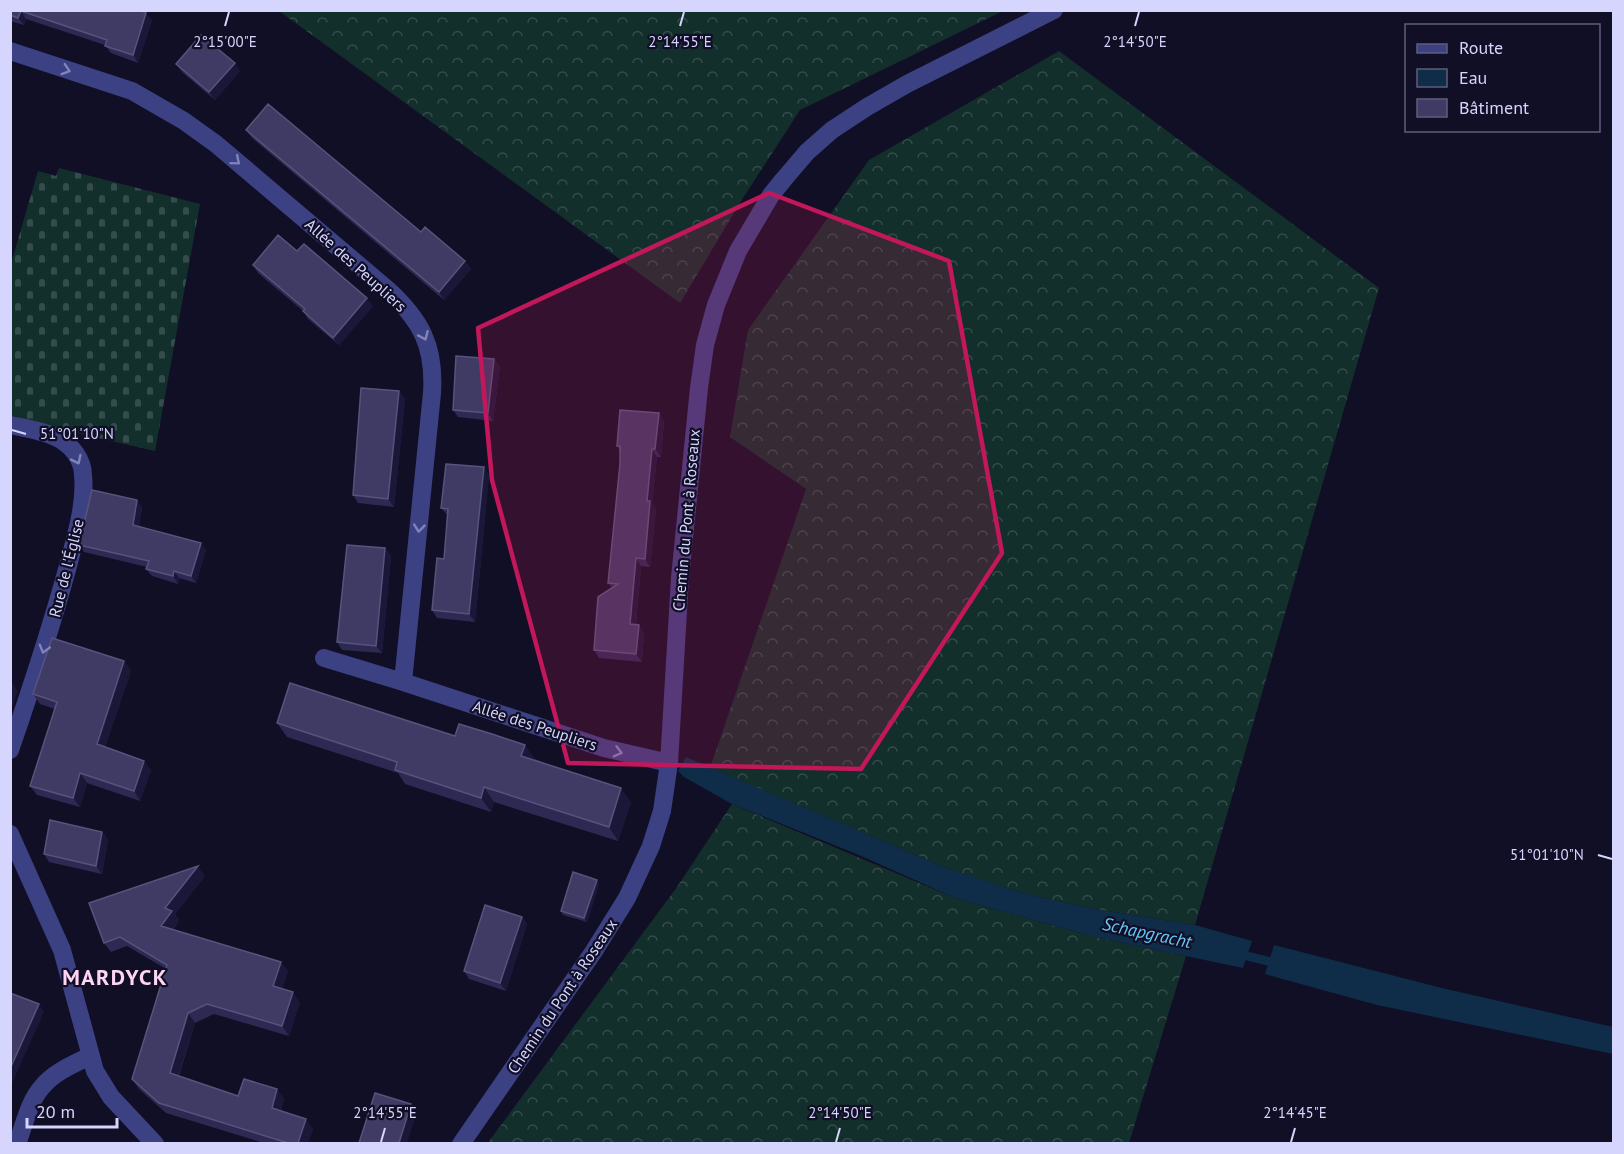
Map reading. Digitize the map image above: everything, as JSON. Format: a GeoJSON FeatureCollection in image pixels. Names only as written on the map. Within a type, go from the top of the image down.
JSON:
{"type":"FeatureCollection","features":[{"type":"Feature","properties":{"kind":"street","name":"Chemin du Pont à Roseaux"},"geometry":{"type":"LineString","coordinates":[[461,1143],[594,951],[627,898],[654,837],[662,812],[669,764],[680,586],[699,388],[705,345],[713,315],[722,287],[738,251],[771,195],[807,152],[832,130],[907,84],[1054,10]]}},
{"type":"Feature","properties":{"kind":"street","name":"Allée des Peupliers"},"geometry":{"type":"LineString","coordinates":[[10,51],[132,91],[184,121],[216,144],[387,289],[406,308],[421,328],[430,350],[433,372],[432,393],[403,682]]}},
{"type":"Feature","properties":{"kind":"street","name":"Rue de l'Église"},"geometry":{"type":"LineString","coordinates":[[10,425],[45,433],[68,445],[76,453],[80,462],[83,481],[76,534],[63,585],[39,667],[10,750]]}},
{"type":"Feature","properties":{"kind":"street","name":"Allée des Peupliers"},"geometry":{"type":"LineString","coordinates":[[324,658],[603,748],[669,764]]}},
{"type":"Feature","properties":{"kind":"street"},"geometry":{"type":"LineString","coordinates":[[10,834],[62,950],[95,1071],[111,1097],[155,1143]]}},
{"type":"Feature","properties":{"kind":"street"},"geometry":{"type":"LineString","coordinates":[[17,1143],[41,1088],[57,1074],[90,1056]]}},
{"type":"Feature","properties":{"kind":"highlighted area"},"geometry":{"type":"Polygon","coordinates":[[[769,193],[949,261],[1002,553],[861,769],[568,763],[492,480],[478,328],[769,193]]]}},
{"type":"Feature","properties":{"kind":"green space"},"geometry":{"type":"Polygon","coordinates":[[[279,11],[1003,11],[800,110],[743,198],[680,303],[279,11]]]}},
{"type":"Feature","properties":{"kind":"green space"},"geometry":{"type":"Polygon","coordinates":[[[1059,51],[1379,288],[1195,925],[1089,908],[1022,893],[984,881],[944,867],[710,768],[806,489],[730,437],[748,330],[869,160],[1059,51]]]}},
{"type":"Feature","properties":{"kind":"green space"},"geometry":{"type":"Polygon","coordinates":[[[59,168],[200,204],[155,451],[11,418],[10,267],[38,171],[56,176],[59,168]]]}},
{"type":"Feature","properties":{"kind":"green space"},"geometry":{"type":"Polygon","coordinates":[[[732,804],[955,898],[1095,937],[1186,956],[1129,1143],[487,1144],[677,887],[732,804]]]}},
{"type":"Feature","properties":{"kind":"water"},"geometry":{"type":"Polygon","coordinates":[[[686,757],[944,867],[1022,893],[1089,908],[1195,925],[1252,941],[1243,968],[1095,937],[955,898],[859,855],[732,804],[684,777],[678,771],[686,757]]]}},
{"type":"Feature","properties":{"kind":"water"},"geometry":{"type":"Polygon","coordinates":[[[1274,945],[1442,988],[1613,1027],[1613,1054],[1377,1005],[1265,974],[1274,945]]]}},
{"type":"Feature","properties":{"kind":"building"},"geometry":{"type":"Polygon","coordinates":[[[10,10],[140,10],[146,13],[133,55],[105,46],[107,40],[21,11],[18,18],[10,15],[10,10]]]}},
{"type":"Feature","properties":{"kind":"building"},"geometry":{"type":"Polygon","coordinates":[[[201,35],[235,63],[209,92],[176,64],[201,35]]]}},
{"type":"Feature","properties":{"kind":"building"},"geometry":{"type":"Polygon","coordinates":[[[268,104],[421,232],[425,227],[465,261],[439,292],[246,130],[268,104]]]}},
{"type":"Feature","properties":{"kind":"building"},"geometry":{"type":"Polygon","coordinates":[[[278,235],[297,251],[304,244],[367,298],[333,338],[303,311],[305,309],[253,265],[278,235]]]}},
{"type":"Feature","properties":{"kind":"building"},"geometry":{"type":"Polygon","coordinates":[[[456,356],[494,359],[488,413],[453,410],[456,356]]]}},
{"type":"Feature","properties":{"kind":"building"},"geometry":{"type":"Polygon","coordinates":[[[361,388],[399,391],[388,499],[353,495],[361,388]]]}},
{"type":"Feature","properties":{"kind":"building"},"geometry":{"type":"Polygon","coordinates":[[[620,410],[659,413],[655,449],[652,449],[647,501],[650,501],[645,559],[636,558],[630,624],[639,625],[636,654],[594,650],[598,597],[618,584],[608,583],[620,464],[620,446],[617,446],[620,410]]]}},
{"type":"Feature","properties":{"kind":"building"},"geometry":{"type":"Polygon","coordinates":[[[446,464],[484,467],[469,614],[432,610],[437,558],[444,559],[448,509],[441,508],[446,464]]]}},
{"type":"Feature","properties":{"kind":"building"},"geometry":{"type":"Polygon","coordinates":[[[92,490],[137,500],[133,525],[201,543],[191,576],[174,571],[173,576],[146,569],[149,561],[79,545],[92,490]]]}},
{"type":"Feature","properties":{"kind":"building"},"geometry":{"type":"Polygon","coordinates":[[[347,545],[385,548],[376,646],[337,642],[347,545]]]}},
{"type":"Feature","properties":{"kind":"building"},"geometry":{"type":"Polygon","coordinates":[[[52,638],[124,661],[97,744],[144,761],[134,791],[80,773],[73,798],[30,786],[57,702],[33,694],[52,638]]]}},
{"type":"Feature","properties":{"kind":"building"},"geometry":{"type":"Polygon","coordinates":[[[290,683],[455,736],[459,724],[492,734],[525,745],[521,756],[621,788],[609,827],[484,787],[481,798],[395,770],[397,762],[277,723],[290,683]]]}},
{"type":"Feature","properties":{"kind":"building"},"geometry":{"type":"Polygon","coordinates":[[[50,820],[102,832],[96,866],[44,854],[50,820]]]}},
{"type":"Feature","properties":{"kind":"building"},"geometry":{"type":"Polygon","coordinates":[[[198,866],[165,908],[172,911],[161,926],[281,962],[273,986],[293,992],[282,1026],[207,1004],[188,1013],[170,1073],[238,1096],[244,1079],[277,1089],[272,1108],[306,1119],[298,1143],[288,1143],[159,1103],[132,1079],[167,965],[120,937],[104,943],[89,903],[198,866]]]}},
{"type":"Feature","properties":{"kind":"building"},"geometry":{"type":"Polygon","coordinates":[[[573,872],[597,880],[584,918],[561,911],[573,872]]]}},
{"type":"Feature","properties":{"kind":"building"},"geometry":{"type":"Polygon","coordinates":[[[485,905],[522,917],[500,983],[464,971],[485,905]]]}},
{"type":"Feature","properties":{"kind":"building"},"geometry":{"type":"Polygon","coordinates":[[[10,993],[39,1004],[10,1069],[10,993]]]}},
{"type":"Feature","properties":{"kind":"building"},"geometry":{"type":"Polygon","coordinates":[[[375,1093],[411,1104],[399,1143],[359,1143],[375,1093]]]}},
{"type":"Feature","properties":{"kind":"waterway","name":"Schapgracht"},"geometry":{"type":"LineString","coordinates":[[1235,953],[1280,964]]}},
{"type":"Feature","properties":{"kind":"district","name":"MARDYCK"},"geometry":{"type":"Point","coordinates":[115,977]}}]}
